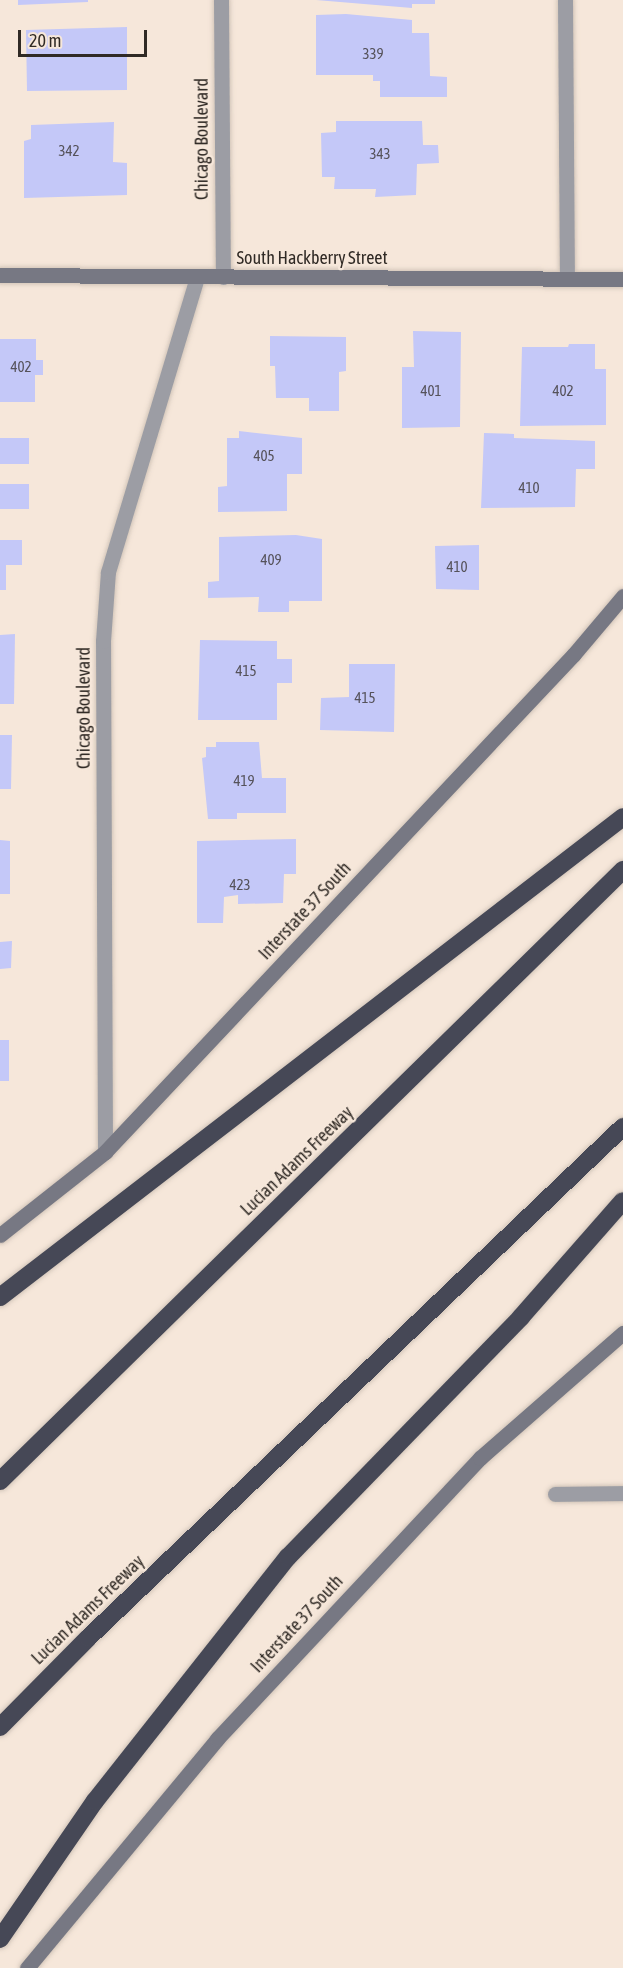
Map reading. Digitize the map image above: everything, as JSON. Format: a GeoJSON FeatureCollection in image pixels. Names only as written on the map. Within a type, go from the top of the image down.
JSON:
{"type":"FeatureCollection","features":[{"type":"Feature","properties":{"kind":"highway"},"geometry":{"type":"LineString","coordinates":[[0,1297],[623,817]]}},
{"type":"Feature","properties":{"kind":"highway","name":"Lucian Adams Freeway"},"geometry":{"type":"LineString","coordinates":[[0,1481],[623,870]]}},
{"type":"Feature","properties":{"kind":"highway","name":"Lucian Adams Freeway"},"geometry":{"type":"LineString","coordinates":[[0,1727],[87,1638],[623,1127]]}},
{"type":"Feature","properties":{"kind":"highway"},"geometry":{"type":"LineString","coordinates":[[0,1939],[95,1801],[288,1557],[521,1317],[623,1201]]}},
{"type":"Feature","properties":{"kind":"main road","name":"South Hackberry Street"},"geometry":{"type":"LineString","coordinates":[[0,275],[623,279]]}},
{"type":"Feature","properties":{"kind":"main road","name":"Interstate 37 South"},"geometry":{"type":"LineString","coordinates":[[0,1234],[105,1152],[574,654],[623,596]]}},
{"type":"Feature","properties":{"kind":"main road","name":"Interstate 37 South"},"geometry":{"type":"LineString","coordinates":[[27,1968],[217,1739],[480,1458],[623,1333]]}},
{"type":"Feature","properties":{"kind":"street","name":"Chicago Boulevard"},"geometry":{"type":"LineString","coordinates":[[221,0],[223,277]]}},
{"type":"Feature","properties":{"kind":"street"},"geometry":{"type":"LineString","coordinates":[[565,0],[567,279]]}},
{"type":"Feature","properties":{"kind":"street","name":"Chicago Boulevard"},"geometry":{"type":"LineString","coordinates":[[105,1152],[103,641],[108,572],[197,277]]}},
{"type":"Feature","properties":{"kind":"street"},"geometry":{"type":"LineString","coordinates":[[555,1494],[623,1493]]}},
{"type":"Feature","properties":{"kind":"building"},"geometry":{"type":"Polygon","coordinates":[[[18,0],[88,0],[88,2],[18,5],[18,0]]]}},
{"type":"Feature","properties":{"kind":"building"},"geometry":{"type":"Polygon","coordinates":[[[316,0],[435,0],[435,4],[412,4],[412,8],[316,0]]]}},
{"type":"Feature","properties":{"kind":"building"},"geometry":{"type":"Polygon","coordinates":[[[346,14],[412,20],[412,33],[429,33],[430,76],[447,77],[447,97],[380,97],[380,81],[373,81],[373,75],[316,75],[316,15],[346,14]]]}},
{"type":"Feature","properties":{"kind":"building"},"geometry":{"type":"Polygon","coordinates":[[[127,27],[127,90],[27,91],[26,30],[127,27]]]}},
{"type":"Feature","properties":{"kind":"building"},"geometry":{"type":"Polygon","coordinates":[[[336,121],[422,121],[423,145],[438,145],[439,163],[417,164],[416,195],[375,197],[376,189],[334,189],[335,177],[322,177],[321,133],[336,132],[336,121]]]}},
{"type":"Feature","properties":{"kind":"building"},"geometry":{"type":"Polygon","coordinates":[[[114,122],[113,162],[127,163],[127,195],[24,198],[24,141],[31,139],[31,125],[114,122]]]}},
{"type":"Feature","properties":{"kind":"building"},"geometry":{"type":"Polygon","coordinates":[[[413,331],[461,332],[460,427],[402,428],[402,367],[414,367],[413,331]]]}},
{"type":"Feature","properties":{"kind":"building"},"geometry":{"type":"Polygon","coordinates":[[[270,336],[346,337],[346,371],[339,372],[339,411],[309,411],[309,398],[276,398],[275,366],[270,366],[270,336]]]}},
{"type":"Feature","properties":{"kind":"building"},"geometry":{"type":"Polygon","coordinates":[[[0,339],[36,339],[36,360],[43,360],[43,375],[35,375],[35,402],[0,402],[0,339]]]}},
{"type":"Feature","properties":{"kind":"building"},"geometry":{"type":"Polygon","coordinates":[[[569,344],[595,344],[595,369],[606,369],[606,425],[520,426],[522,347],[568,347],[569,344]]]}},
{"type":"Feature","properties":{"kind":"building"},"geometry":{"type":"Polygon","coordinates":[[[239,431],[302,438],[302,474],[287,474],[287,511],[218,512],[218,487],[227,486],[227,438],[239,438],[239,431]]]}},
{"type":"Feature","properties":{"kind":"building"},"geometry":{"type":"Polygon","coordinates":[[[484,433],[514,434],[514,438],[595,441],[595,469],[576,469],[575,507],[481,508],[484,433]]]}},
{"type":"Feature","properties":{"kind":"building"},"geometry":{"type":"Polygon","coordinates":[[[0,438],[29,438],[29,464],[0,464],[0,438]]]}},
{"type":"Feature","properties":{"kind":"building"},"geometry":{"type":"Polygon","coordinates":[[[0,484],[29,484],[29,509],[0,509],[0,484]]]}},
{"type":"Feature","properties":{"kind":"building"},"geometry":{"type":"Polygon","coordinates":[[[296,535],[322,539],[322,601],[289,601],[289,612],[258,612],[259,597],[208,598],[208,582],[219,581],[219,537],[296,535]]]}},
{"type":"Feature","properties":{"kind":"building"},"geometry":{"type":"Polygon","coordinates":[[[0,540],[22,540],[22,565],[6,565],[6,590],[0,590],[0,540]]]}},
{"type":"Feature","properties":{"kind":"building"},"geometry":{"type":"Polygon","coordinates":[[[479,545],[479,590],[436,589],[435,546],[479,545]]]}},
{"type":"Feature","properties":{"kind":"building"},"geometry":{"type":"Polygon","coordinates":[[[15,634],[14,704],[0,704],[0,635],[15,634]]]}},
{"type":"Feature","properties":{"kind":"building"},"geometry":{"type":"Polygon","coordinates":[[[200,640],[277,641],[277,659],[292,659],[292,683],[277,683],[277,720],[198,720],[200,640]]]}},
{"type":"Feature","properties":{"kind":"building"},"geometry":{"type":"Polygon","coordinates":[[[349,664],[395,664],[394,732],[320,730],[321,698],[349,697],[349,664]]]}},
{"type":"Feature","properties":{"kind":"building"},"geometry":{"type":"Polygon","coordinates":[[[0,735],[12,735],[11,789],[0,789],[0,735]]]}},
{"type":"Feature","properties":{"kind":"building"},"geometry":{"type":"Polygon","coordinates":[[[216,742],[259,742],[262,778],[286,778],[286,813],[237,813],[237,819],[208,819],[202,758],[206,757],[206,747],[216,747],[216,742]]]}},
{"type":"Feature","properties":{"kind":"building"},"geometry":{"type":"Polygon","coordinates":[[[296,839],[296,874],[284,874],[283,903],[238,904],[238,895],[224,897],[223,923],[197,923],[197,841],[296,839]]]}},
{"type":"Feature","properties":{"kind":"building"},"geometry":{"type":"Polygon","coordinates":[[[0,840],[10,841],[10,894],[0,894],[0,840]]]}},
{"type":"Feature","properties":{"kind":"building"},"geometry":{"type":"Polygon","coordinates":[[[12,941],[11,968],[0,969],[0,942],[12,941]]]}},
{"type":"Feature","properties":{"kind":"building"},"geometry":{"type":"Polygon","coordinates":[[[0,1040],[9,1040],[9,1081],[0,1081],[0,1040]]]}}]}
